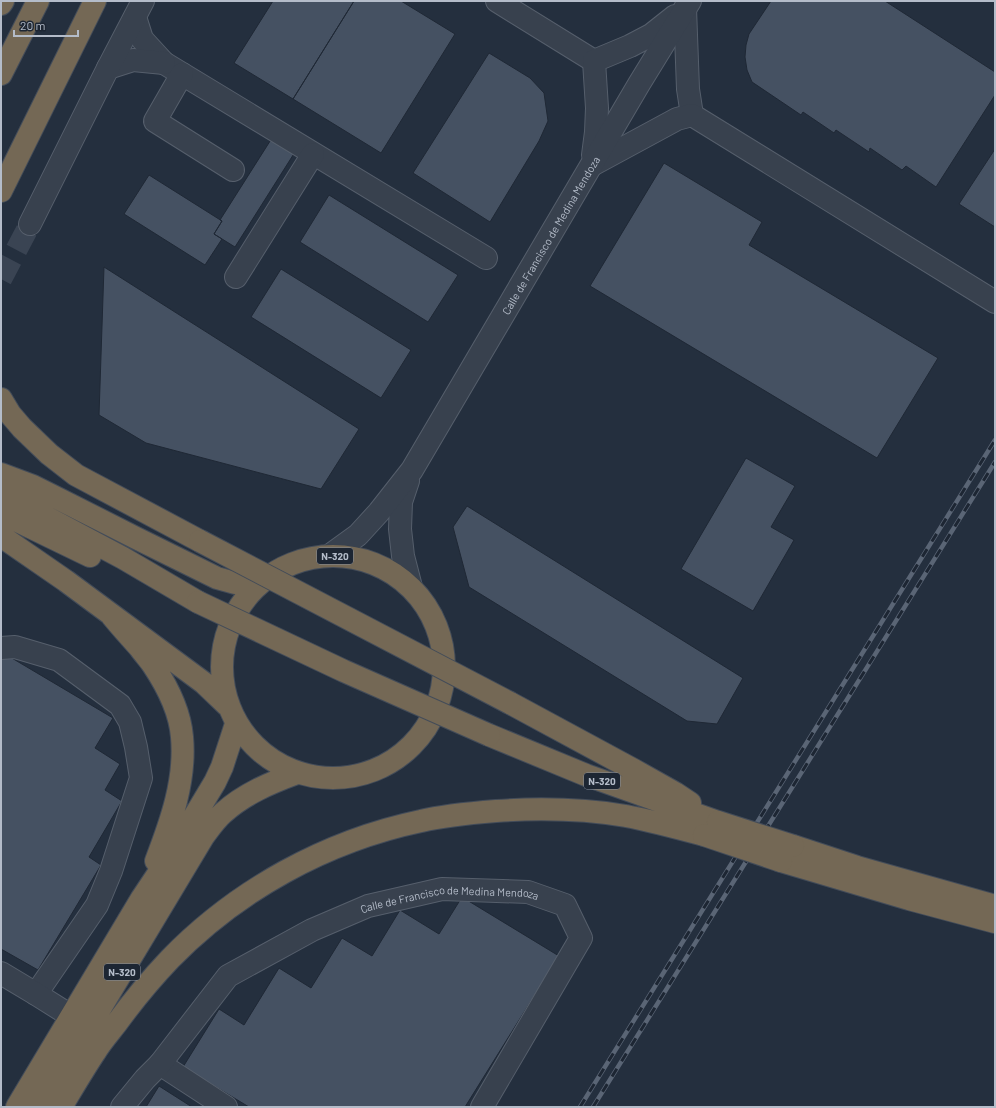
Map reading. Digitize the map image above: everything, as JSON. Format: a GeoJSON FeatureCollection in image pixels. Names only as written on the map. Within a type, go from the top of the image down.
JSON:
{"type":"FeatureCollection","features":[{"type":"Feature","properties":{"kind":"highway"},"geometry":{"type":"LineString","coordinates":[[1,74],[38,1]]}},
{"type":"Feature","properties":{"kind":"highway"},"geometry":{"type":"LineString","coordinates":[[1,191],[95,1]]}},
{"type":"Feature","properties":{"kind":"highway"},"geometry":{"type":"LineString","coordinates":[[1,399],[10,414],[31,438],[76,475],[510,703],[676,793],[711,829]]}},
{"type":"Feature","properties":{"kind":"highway"},"geometry":{"type":"LineString","coordinates":[[1,474],[14,517],[79,508],[217,578],[235,583],[259,583]]}},
{"type":"Feature","properties":{"kind":"highway","name":"N-320"},"geometry":{"type":"LineString","coordinates":[[1,493],[14,517],[112,616],[152,664],[167,687],[177,712],[182,737],[180,784],[168,830],[142,898]]}},
{"type":"Feature","properties":{"kind":"highway","name":"N-320"},"geometry":{"type":"LineString","coordinates":[[14,517],[136,578],[198,602],[344,671],[489,735],[594,778],[711,829],[787,854],[909,899],[995,922]]}},
{"type":"Feature","properties":{"kind":"highway","name":"N-320"},"geometry":{"type":"LineString","coordinates":[[16,1107],[142,898],[176,847],[215,782],[222,767],[232,715],[221,666],[225,635],[239,607],[259,583],[280,569],[304,560],[329,556],[359,559],[387,570],[411,587],[431,614],[442,645],[444,679],[436,710],[419,739],[394,761],[363,775],[330,779],[297,773],[273,762],[252,745],[232,715],[204,683],[112,616]]}},
{"type":"Feature","properties":{"kind":"highway","name":"N-320"},"geometry":{"type":"LineString","coordinates":[[41,1107],[199,844],[212,826],[222,814],[251,792],[297,773]]}},
{"type":"Feature","properties":{"kind":"highway","name":"N-320"},"geometry":{"type":"LineString","coordinates":[[61,1107],[96,1050],[130,1006],[170,959],[220,914],[272,879],[304,861],[376,832],[421,820],[468,813],[516,809],[562,810],[625,816],[711,829]]}},
{"type":"Feature","properties":{"kind":"highway","name":"N-320"},"geometry":{"type":"LineString","coordinates":[[787,854],[857,867],[995,906]]}},
{"type":"Feature","properties":{"kind":"street"},"geometry":{"type":"LineString","coordinates":[[497,1],[594,61]]}},
{"type":"Feature","properties":{"kind":"street"},"geometry":{"type":"LineString","coordinates":[[594,61],[652,35],[687,5]]}},
{"type":"Feature","properties":{"kind":"street"},"geometry":{"type":"LineString","coordinates":[[687,5],[688,89],[692,115]]}},
{"type":"Feature","properties":{"kind":"street","name":"Calle de Francisco de Medina Mendoza"},"geometry":{"type":"LineString","coordinates":[[329,556],[358,535],[379,512],[412,470],[687,5]]}},
{"type":"Feature","properties":{"kind":"street"},"geometry":{"type":"LineString","coordinates":[[30,224],[139,9]]}},
{"type":"Feature","properties":{"kind":"street"},"geometry":{"type":"LineString","coordinates":[[139,9],[142,39],[173,68],[486,258]]}},
{"type":"Feature","properties":{"kind":"street"},"geometry":{"type":"LineString","coordinates":[[108,68],[133,60],[173,68]]}},
{"type":"Feature","properties":{"kind":"street"},"geometry":{"type":"LineString","coordinates":[[591,165],[596,132],[597,108],[594,61]]}},
{"type":"Feature","properties":{"kind":"street"},"geometry":{"type":"LineString","coordinates":[[173,68],[155,121],[233,170]]}},
{"type":"Feature","properties":{"kind":"street"},"geometry":{"type":"LineString","coordinates":[[591,165],[677,118],[692,115],[995,302]]}},
{"type":"Feature","properties":{"kind":"street"},"geometry":{"type":"LineString","coordinates":[[236,278],[313,154]]}},
{"type":"Feature","properties":{"kind":"street","name":"Calle de Francisco de Medina Mendoza"},"geometry":{"type":"LineString","coordinates":[[411,587],[402,556],[400,529],[401,502],[412,470]]}},
{"type":"Feature","properties":{"kind":"street"},"geometry":{"type":"LineString","coordinates":[[1,648],[15,647],[59,660],[120,705],[130,722],[141,778],[111,871],[97,905],[36,994]]}},
{"type":"Feature","properties":{"kind":"street","name":"Calle de Francisco de Medina Mendoza"},"geometry":{"type":"LineString","coordinates":[[122,1107],[145,1079],[160,1064],[228,976],[312,930],[368,906],[442,889],[528,892],[565,905],[581,938],[482,1107]]}},
{"type":"Feature","properties":{"kind":"street"},"geometry":{"type":"LineString","coordinates":[[1,973],[71,1016]]}},
{"type":"Feature","properties":{"kind":"street"},"geometry":{"type":"LineString","coordinates":[[160,1064],[226,1107]]}},
{"type":"Feature","properties":{"kind":"building"},"geometry":{"type":"Polygon","coordinates":[[[273,1],[354,1],[293,99],[234,63],[273,1]]]}},
{"type":"Feature","properties":{"kind":"building"},"geometry":{"type":"Polygon","coordinates":[[[354,1],[401,1],[455,34],[381,153],[293,99],[354,1]]]}},
{"type":"Feature","properties":{"kind":"building"},"geometry":{"type":"Polygon","coordinates":[[[771,1],[885,1],[995,72],[995,95],[936,187],[906,166],[902,170],[870,148],[869,152],[836,130],[834,133],[803,112],[801,115],[752,82],[747,70],[745,57],[746,45],[749,34],[771,1]]]}},
{"type":"Feature","properties":{"kind":"building"},"geometry":{"type":"Polygon","coordinates":[[[489,53],[530,78],[544,93],[548,121],[539,141],[490,222],[413,173],[489,53]]]}},
{"type":"Feature","properties":{"kind":"building"},"geometry":{"type":"Polygon","coordinates":[[[272,138],[295,152],[235,247],[214,234],[222,221],[220,220],[272,138]]]}},
{"type":"Feature","properties":{"kind":"building"},"geometry":{"type":"Polygon","coordinates":[[[995,149],[995,227],[959,204],[995,149]]]}},
{"type":"Feature","properties":{"kind":"building"},"geometry":{"type":"Polygon","coordinates":[[[664,163],[762,222],[749,245],[938,358],[877,458],[590,286],[664,163]]]}},
{"type":"Feature","properties":{"kind":"building"},"geometry":{"type":"Polygon","coordinates":[[[149,175],[222,221],[214,234],[222,239],[205,265],[124,214],[149,175]]]}},
{"type":"Feature","properties":{"kind":"building"},"geometry":{"type":"Polygon","coordinates":[[[329,195],[458,275],[428,322],[300,242],[329,195]]]}},
{"type":"Feature","properties":{"kind":"building"},"geometry":{"type":"Polygon","coordinates":[[[104,267],[359,429],[321,489],[146,443],[99,415],[104,267]]]}},
{"type":"Feature","properties":{"kind":"building"},"geometry":{"type":"Polygon","coordinates":[[[281,269],[411,350],[381,398],[251,317],[281,269]]]}},
{"type":"Feature","properties":{"kind":"building"},"geometry":{"type":"Polygon","coordinates":[[[746,458],[795,486],[771,527],[794,540],[753,611],[681,569],[746,458]]]}},
{"type":"Feature","properties":{"kind":"building"},"geometry":{"type":"Polygon","coordinates":[[[467,506],[743,678],[717,724],[687,721],[469,587],[453,527],[467,506]]]}},
{"type":"Feature","properties":{"kind":"building"},"geometry":{"type":"Polygon","coordinates":[[[5,654],[113,718],[95,748],[120,764],[105,790],[122,801],[89,857],[101,865],[38,970],[1,949],[1,661],[5,654]]]}},
{"type":"Feature","properties":{"kind":"building"},"geometry":{"type":"Polygon","coordinates":[[[462,897],[559,956],[465,1107],[249,1107],[183,1067],[219,1009],[244,1025],[279,968],[311,988],[342,938],[372,956],[400,910],[439,934],[462,897]]]}},
{"type":"Feature","properties":{"kind":"building"},"geometry":{"type":"Polygon","coordinates":[[[159,1086],[192,1107],[146,1107],[159,1086]]]}},
{"type":"Feature","properties":{"kind":"tunnel"},"geometry":{"type":"LineString","coordinates":[[1,279],[30,224]]}},
{"type":"Feature","properties":{"kind":"railway"},"geometry":{"type":"LineString","coordinates":[[580,1107],[995,440]]}},
{"type":"Feature","properties":{"kind":"railway"},"geometry":{"type":"LineString","coordinates":[[593,1107],[995,462]]}}]}
